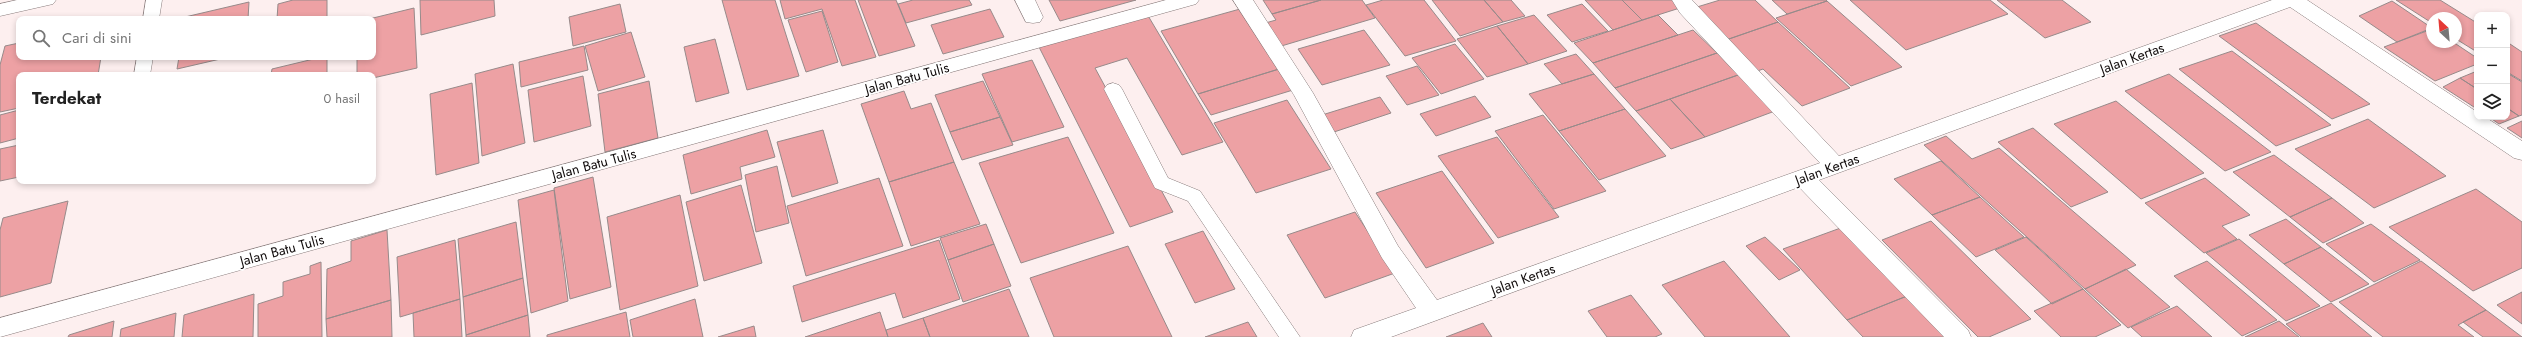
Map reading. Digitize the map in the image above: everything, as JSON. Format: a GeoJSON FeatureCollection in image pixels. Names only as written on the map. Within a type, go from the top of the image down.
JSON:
{"type":"FeatureCollection","features":[{"type":"Feature","properties":{"kind":"street"},"geometry":{"type":"LineString","coordinates":[[0,10],[46,0]]}},
{"type":"Feature","properties":{"kind":"street","name":"Jalan Batu Tulis"},"geometry":{"type":"LineString","coordinates":[[0,328],[1189,0]]}},
{"type":"Feature","properties":{"kind":"street"},"geometry":{"type":"LineString","coordinates":[[1243,0],[1303,93],[1390,252],[1432,312]]}},
{"type":"Feature","properties":{"kind":"street"},"geometry":{"type":"LineString","coordinates":[[1682,0],[1687,8],[1836,166]]}},
{"type":"Feature","properties":{"kind":"street"},"geometry":{"type":"LineString","coordinates":[[2292,0],[2522,152]]}},
{"type":"Feature","properties":{"kind":"street","name":"Jalan Kertas"},"geometry":{"type":"LineString","coordinates":[[1363,337],[2292,0]]}},
{"type":"Feature","properties":{"kind":"street"},"geometry":{"type":"LineString","coordinates":[[1803,177],[1959,337]]}},
{"type":"Feature","properties":{"kind":"lane"},"geometry":{"type":"LineString","coordinates":[[151,16],[154,0]]}},
{"type":"Feature","properties":{"kind":"lane"},"geometry":{"type":"LineString","coordinates":[[142,72],[144,60]]}},
{"type":"Feature","properties":{"kind":"lane"},"geometry":{"type":"LineString","coordinates":[[1113,89],[1161,183],[1186,191],[1194,196],[1290,337]]}},
{"type":"Feature","properties":{"kind":"building"},"geometry":{"type":"Polygon","coordinates":[[[293,0],[327,0],[327,16],[277,16],[278,4],[293,0]]]}},
{"type":"Feature","properties":{"kind":"building"},"geometry":{"type":"Polygon","coordinates":[[[420,0],[494,0],[495,16],[421,35],[420,0]]]}},
{"type":"Feature","properties":{"kind":"building"},"geometry":{"type":"Polygon","coordinates":[[[722,0],[775,0],[799,76],[747,90],[722,0]]]}},
{"type":"Feature","properties":{"kind":"building"},"geometry":{"type":"Polygon","coordinates":[[[780,0],[855,0],[876,57],[842,66],[822,9],[785,19],[780,0]]]}},
{"type":"Feature","properties":{"kind":"building"},"geometry":{"type":"Polygon","coordinates":[[[858,0],[896,0],[915,46],[879,56],[858,0]]]}},
{"type":"Feature","properties":{"kind":"building"},"geometry":{"type":"Polygon","coordinates":[[[913,0],[969,0],[972,5],[906,23],[898,4],[913,0]]]}},
{"type":"Feature","properties":{"kind":"building"},"geometry":{"type":"Polygon","coordinates":[[[1049,0],[1136,0],[1060,21],[1049,0]]]}},
{"type":"Feature","properties":{"kind":"building"},"geometry":{"type":"Polygon","coordinates":[[[1263,0],[1321,0],[1272,14],[1263,0]]]}},
{"type":"Feature","properties":{"kind":"building"},"geometry":{"type":"Polygon","coordinates":[[[1321,0],[1362,0],[1375,18],[1278,47],[1262,24],[1276,20],[1272,14],[1321,0]]]}},
{"type":"Feature","properties":{"kind":"building"},"geometry":{"type":"Polygon","coordinates":[[[1383,0],[1424,0],[1456,41],[1405,56],[1366,5],[1383,0]]]}},
{"type":"Feature","properties":{"kind":"building"},"geometry":{"type":"Polygon","coordinates":[[[1432,0],[1484,0],[1503,22],[1460,36],[1432,0]]]}},
{"type":"Feature","properties":{"kind":"building"},"geometry":{"type":"Polygon","coordinates":[[[1484,0],[1511,0],[1525,16],[1503,22],[1484,0]]]}},
{"type":"Feature","properties":{"kind":"building"},"geometry":{"type":"Polygon","coordinates":[[[1585,0],[1622,0],[1642,20],[1613,30],[1585,0]]]}},
{"type":"Feature","properties":{"kind":"building"},"geometry":{"type":"Polygon","coordinates":[[[1622,0],[1675,0],[1683,7],[1642,20],[1622,0]]]}},
{"type":"Feature","properties":{"kind":"building"},"geometry":{"type":"Polygon","coordinates":[[[1720,0],[1755,0],[1778,22],[1729,39],[1697,7],[1720,0]]]}},
{"type":"Feature","properties":{"kind":"building"},"geometry":{"type":"Polygon","coordinates":[[[1772,0],[1826,0],[1827,1],[1787,14],[1772,0]]]}},
{"type":"Feature","properties":{"kind":"building"},"geometry":{"type":"Polygon","coordinates":[[[1850,0],[1990,0],[2008,14],[1906,50],[1850,0]]]}},
{"type":"Feature","properties":{"kind":"building"},"geometry":{"type":"Polygon","coordinates":[[[1997,0],[2062,0],[2091,22],[2045,38],[1997,0]]]}},
{"type":"Feature","properties":{"kind":"building"},"geometry":{"type":"Polygon","coordinates":[[[2396,0],[2440,0],[2459,12],[2426,12],[2426,19],[2396,0]]]}},
{"type":"Feature","properties":{"kind":"building"},"geometry":{"type":"Polygon","coordinates":[[[1827,1],[1902,67],[1851,86],[1776,18],[1827,1]]]}},
{"type":"Feature","properties":{"kind":"building"},"geometry":{"type":"Polygon","coordinates":[[[2392,1],[2426,24],[2426,30],[2397,42],[2359,16],[2392,1]]]}},
{"type":"Feature","properties":{"kind":"building"},"geometry":{"type":"Polygon","coordinates":[[[249,2],[248,16],[189,16],[249,2]]]}},
{"type":"Feature","properties":{"kind":"building"},"geometry":{"type":"Polygon","coordinates":[[[620,4],[626,32],[573,46],[569,17],[620,4]]]}},
{"type":"Feature","properties":{"kind":"building"},"geometry":{"type":"Polygon","coordinates":[[[1582,4],[1608,31],[1572,42],[1547,15],[1582,4]]]}},
{"type":"Feature","properties":{"kind":"building"},"geometry":{"type":"Polygon","coordinates":[[[414,8],[417,68],[376,77],[376,72],[357,72],[357,60],[376,60],[376,17],[414,8]]]}},
{"type":"Feature","properties":{"kind":"building"},"geometry":{"type":"Polygon","coordinates":[[[990,9],[1004,37],[943,54],[931,25],[990,9]]]}},
{"type":"Feature","properties":{"kind":"building"},"geometry":{"type":"Polygon","coordinates":[[[1240,9],[1279,69],[1198,94],[1161,31],[1240,9]]]}},
{"type":"Feature","properties":{"kind":"building"},"geometry":{"type":"Polygon","coordinates":[[[822,11],[838,62],[806,72],[788,20],[822,11]]]}},
{"type":"Feature","properties":{"kind":"building"},"geometry":{"type":"Polygon","coordinates":[[[1147,14],[1223,142],[1182,155],[1127,58],[1095,68],[1173,212],[1130,227],[1038,45],[1147,14]]]}},
{"type":"Feature","properties":{"kind":"building"},"geometry":{"type":"Polygon","coordinates":[[[2462,14],[2474,21],[2474,50],[2462,43],[2462,14]]]}},
{"type":"Feature","properties":{"kind":"building"},"geometry":{"type":"Polygon","coordinates":[[[1534,15],[1567,51],[1528,64],[1497,26],[1534,15]]]}},
{"type":"Feature","properties":{"kind":"building"},"geometry":{"type":"Polygon","coordinates":[[[1658,15],[1678,35],[1593,63],[1574,43],[1658,15]]]}},
{"type":"Feature","properties":{"kind":"building"},"geometry":{"type":"Polygon","coordinates":[[[1778,22],[1850,88],[1802,106],[1763,69],[1752,73],[1720,42],[1778,22]]]}},
{"type":"Feature","properties":{"kind":"building"},"geometry":{"type":"Polygon","coordinates":[[[2256,23],[2370,104],[2332,119],[2219,36],[2256,23]]]}},
{"type":"Feature","properties":{"kind":"building"},"geometry":{"type":"Polygon","coordinates":[[[1497,26],[1528,64],[1487,77],[1457,39],[1497,26]]]}},
{"type":"Feature","properties":{"kind":"building"},"geometry":{"type":"Polygon","coordinates":[[[1364,30],[1390,65],[1322,85],[1298,49],[1364,30]]]}},
{"type":"Feature","properties":{"kind":"building"},"geometry":{"type":"Polygon","coordinates":[[[1693,30],[1717,53],[1615,88],[1593,63],[1693,30]]]}},
{"type":"Feature","properties":{"kind":"building"},"geometry":{"type":"Polygon","coordinates":[[[2426,31],[2426,48],[2462,48],[2474,56],[2474,65],[2435,81],[2384,47],[2426,31]]]}},
{"type":"Feature","properties":{"kind":"building"},"geometry":{"type":"Polygon","coordinates":[[[631,32],[645,77],[598,91],[585,46],[631,32]]]}},
{"type":"Feature","properties":{"kind":"building"},"geometry":{"type":"Polygon","coordinates":[[[715,39],[729,93],[696,102],[684,47],[715,39]]]}},
{"type":"Feature","properties":{"kind":"building"},"geometry":{"type":"Polygon","coordinates":[[[16,44],[16,60],[100,60],[98,72],[16,72],[16,109],[0,112],[0,65],[5,46],[16,44]]]}},
{"type":"Feature","properties":{"kind":"building"},"geometry":{"type":"Polygon","coordinates":[[[1455,44],[1484,79],[1441,94],[1412,58],[1455,44]]]}},
{"type":"Feature","properties":{"kind":"building"},"geometry":{"type":"Polygon","coordinates":[[[2510,44],[2522,52],[2522,81],[2510,74],[2510,44]]]}},
{"type":"Feature","properties":{"kind":"building"},"geometry":{"type":"Polygon","coordinates":[[[584,46],[588,70],[521,87],[519,62],[584,46]]]}},
{"type":"Feature","properties":{"kind":"building"},"geometry":{"type":"Polygon","coordinates":[[[2232,51],[2331,125],[2276,146],[2179,69],[2232,51]]]}},
{"type":"Feature","properties":{"kind":"building"},"geometry":{"type":"Polygon","coordinates":[[[1717,53],[1738,75],[1636,111],[1615,88],[1717,53]]]}},
{"type":"Feature","properties":{"kind":"building"},"geometry":{"type":"Polygon","coordinates":[[[1576,54],[1594,74],[1562,84],[1544,64],[1576,54]]]}},
{"type":"Feature","properties":{"kind":"building"},"geometry":{"type":"Polygon","coordinates":[[[178,60],[216,60],[177,69],[178,60]]]}},
{"type":"Feature","properties":{"kind":"building"},"geometry":{"type":"Polygon","coordinates":[[[310,60],[327,60],[327,72],[272,72],[272,69],[310,60]]]}},
{"type":"Feature","properties":{"kind":"building"},"geometry":{"type":"Polygon","coordinates":[[[1032,60],[1064,127],[1012,142],[982,74],[1032,60]]]}},
{"type":"Feature","properties":{"kind":"building"},"geometry":{"type":"Polygon","coordinates":[[[513,64],[525,143],[482,156],[475,74],[513,64]]]}},
{"type":"Feature","properties":{"kind":"building"},"geometry":{"type":"Polygon","coordinates":[[[1417,66],[1439,95],[1407,105],[1386,76],[1417,66]]]}},
{"type":"Feature","properties":{"kind":"building"},"geometry":{"type":"Polygon","coordinates":[[[1279,69],[1293,90],[1211,115],[1198,94],[1279,69]]]}},
{"type":"Feature","properties":{"kind":"building"},"geometry":{"type":"Polygon","coordinates":[[[2474,72],[2474,87],[2460,78],[2474,72]]]}},
{"type":"Feature","properties":{"kind":"building"},"geometry":{"type":"Polygon","coordinates":[[[1594,74],[1625,109],[1559,131],[1529,94],[1594,74]]]}},
{"type":"Feature","properties":{"kind":"building"},"geometry":{"type":"Polygon","coordinates":[[[2169,74],[2271,152],[2225,171],[2125,91],[2169,74]]]}},
{"type":"Feature","properties":{"kind":"building"},"geometry":{"type":"Polygon","coordinates":[[[1738,75],[1775,111],[1705,137],[1670,99],[1738,75]]]}},
{"type":"Feature","properties":{"kind":"building"},"geometry":{"type":"Polygon","coordinates":[[[2510,75],[2522,82],[2522,115],[2519,116],[2510,110],[2510,75]]]}},
{"type":"Feature","properties":{"kind":"building"},"geometry":{"type":"Polygon","coordinates":[[[583,76],[591,126],[534,142],[528,90],[583,76]]]}},
{"type":"Feature","properties":{"kind":"building"},"geometry":{"type":"Polygon","coordinates":[[[2460,78],[2474,87],[2474,107],[2443,87],[2460,78]]]}},
{"type":"Feature","properties":{"kind":"building"},"geometry":{"type":"Polygon","coordinates":[[[649,81],[658,138],[605,152],[598,94],[649,81]]]}},
{"type":"Feature","properties":{"kind":"building"},"geometry":{"type":"Polygon","coordinates":[[[983,81],[1000,117],[950,132],[935,95],[983,81]]]}},
{"type":"Feature","properties":{"kind":"building"},"geometry":{"type":"Polygon","coordinates":[[[472,83],[479,163],[436,175],[430,94],[472,83]]]}},
{"type":"Feature","properties":{"kind":"building"},"geometry":{"type":"Polygon","coordinates":[[[904,91],[911,109],[931,103],[954,162],[889,182],[861,104],[904,91]]]}},
{"type":"Feature","properties":{"kind":"building"},"geometry":{"type":"Polygon","coordinates":[[[1475,96],[1491,117],[1436,136],[1420,114],[1475,96]]]}},
{"type":"Feature","properties":{"kind":"building"},"geometry":{"type":"Polygon","coordinates":[[[1380,97],[1391,113],[1334,132],[1322,115],[1380,97]]]}},
{"type":"Feature","properties":{"kind":"building"},"geometry":{"type":"Polygon","coordinates":[[[1670,99],[1705,137],[1671,149],[1636,111],[1670,99]]]}},
{"type":"Feature","properties":{"kind":"building"},"geometry":{"type":"Polygon","coordinates":[[[1287,100],[1331,169],[1256,193],[1214,123],[1287,100]]]}},
{"type":"Feature","properties":{"kind":"building"},"geometry":{"type":"Polygon","coordinates":[[[2116,101],[2204,173],[2141,199],[2054,124],[2116,101]]]}},
{"type":"Feature","properties":{"kind":"building"},"geometry":{"type":"Polygon","coordinates":[[[1625,109],[1666,156],[1599,180],[1559,131],[1625,109]]]}},
{"type":"Feature","properties":{"kind":"building"},"geometry":{"type":"Polygon","coordinates":[[[2510,110],[2519,116],[2510,120],[2510,110]]]}},
{"type":"Feature","properties":{"kind":"building"},"geometry":{"type":"Polygon","coordinates":[[[16,111],[16,139],[0,143],[0,115],[16,111]]]}},
{"type":"Feature","properties":{"kind":"building"},"geometry":{"type":"Polygon","coordinates":[[[1543,115],[1606,191],[1554,209],[1495,131],[1543,115]]]}},
{"type":"Feature","properties":{"kind":"building"},"geometry":{"type":"Polygon","coordinates":[[[1000,117],[1013,145],[962,160],[950,132],[1000,117]]]}},
{"type":"Feature","properties":{"kind":"building"},"geometry":{"type":"Polygon","coordinates":[[[2368,119],[2446,176],[2374,208],[2295,149],[2368,119]]]}},
{"type":"Feature","properties":{"kind":"building"},"geometry":{"type":"Polygon","coordinates":[[[2493,120],[2509,120],[2499,124],[2493,120]]]}},
{"type":"Feature","properties":{"kind":"building"},"geometry":{"type":"Polygon","coordinates":[[[2522,121],[2522,138],[2507,128],[2522,121]]]}},
{"type":"Feature","properties":{"kind":"building"},"geometry":{"type":"Polygon","coordinates":[[[2033,128],[2108,192],[2071,207],[1998,142],[2033,128]]]}},
{"type":"Feature","properties":{"kind":"building"},"geometry":{"type":"Polygon","coordinates":[[[767,130],[775,157],[740,167],[742,179],[691,194],[683,155],[767,130]]]}},
{"type":"Feature","properties":{"kind":"building"},"geometry":{"type":"Polygon","coordinates":[[[823,130],[838,183],[792,197],[777,142],[823,130]]]}},
{"type":"Feature","properties":{"kind":"building"},"geometry":{"type":"Polygon","coordinates":[[[1946,136],[1972,159],[1999,148],[2136,265],[2085,289],[1924,145],[1946,136]]]}},
{"type":"Feature","properties":{"kind":"building"},"geometry":{"type":"Polygon","coordinates":[[[1068,137],[1114,233],[1021,263],[979,163],[1068,137]]]}},
{"type":"Feature","properties":{"kind":"building"},"geometry":{"type":"Polygon","coordinates":[[[1497,137],[1559,217],[1498,238],[1438,156],[1497,137]]]}},
{"type":"Feature","properties":{"kind":"building"},"geometry":{"type":"Polygon","coordinates":[[[16,146],[16,178],[0,181],[0,149],[16,146]]]}},
{"type":"Feature","properties":{"kind":"building"},"geometry":{"type":"Polygon","coordinates":[[[2274,155],[2332,198],[2290,217],[2233,172],[2274,155]]]}},
{"type":"Feature","properties":{"kind":"building"},"geometry":{"type":"Polygon","coordinates":[[[1941,161],[1980,197],[1932,215],[1894,179],[1941,161]]]}},
{"type":"Feature","properties":{"kind":"building"},"geometry":{"type":"Polygon","coordinates":[[[954,162],[980,224],[911,246],[889,182],[954,162]]]}},
{"type":"Feature","properties":{"kind":"building"},"geometry":{"type":"Polygon","coordinates":[[[777,166],[789,223],[756,232],[745,175],[777,166]]]}},
{"type":"Feature","properties":{"kind":"building"},"geometry":{"type":"Polygon","coordinates":[[[1442,171],[1494,243],[1426,268],[1376,193],[1442,171]]]}},
{"type":"Feature","properties":{"kind":"building"},"geometry":{"type":"Polygon","coordinates":[[[593,177],[611,287],[570,299],[554,188],[593,177]]]}},
{"type":"Feature","properties":{"kind":"building"},"geometry":{"type":"Polygon","coordinates":[[[879,178],[903,246],[806,276],[787,206],[879,178]]]}},
{"type":"Feature","properties":{"kind":"building"},"geometry":{"type":"Polygon","coordinates":[[[2205,178],[2250,215],[2222,226],[2237,239],[2204,253],[2145,203],[2205,178]]]}},
{"type":"Feature","properties":{"kind":"building"},"geometry":{"type":"Polygon","coordinates":[[[741,185],[762,263],[704,281],[686,202],[741,185]]]}},
{"type":"Feature","properties":{"kind":"building"},"geometry":{"type":"Polygon","coordinates":[[[2476,189],[2522,222],[2522,268],[2473,291],[2389,227],[2476,189]]]}},
{"type":"Feature","properties":{"kind":"building"},"geometry":{"type":"Polygon","coordinates":[[[554,190],[568,301],[531,313],[518,200],[554,190]]]}},
{"type":"Feature","properties":{"kind":"building"},"geometry":{"type":"Polygon","coordinates":[[[680,195],[698,286],[620,310],[607,217],[680,195]]]}},
{"type":"Feature","properties":{"kind":"building"},"geometry":{"type":"Polygon","coordinates":[[[1980,197],[2024,237],[1976,257],[1932,215],[1980,197]]]}},
{"type":"Feature","properties":{"kind":"building"},"geometry":{"type":"Polygon","coordinates":[[[2332,198],[2364,223],[2323,243],[2290,217],[2332,198]]]}},
{"type":"Feature","properties":{"kind":"building"},"geometry":{"type":"Polygon","coordinates":[[[68,201],[51,283],[0,297],[0,230],[3,218],[68,201]]]}},
{"type":"Feature","properties":{"kind":"building"},"geometry":{"type":"Polygon","coordinates":[[[1355,212],[1395,273],[1325,298],[1287,235],[1355,212]]]}},
{"type":"Feature","properties":{"kind":"building"},"geometry":{"type":"Polygon","coordinates":[[[2286,219],[2321,247],[2284,264],[2249,235],[2286,219]]]}},
{"type":"Feature","properties":{"kind":"building"},"geometry":{"type":"Polygon","coordinates":[[[1931,221],[2031,319],[1989,337],[1978,337],[1882,240],[1931,221]]]}},
{"type":"Feature","properties":{"kind":"building"},"geometry":{"type":"Polygon","coordinates":[[[516,222],[523,278],[463,297],[458,239],[516,222]]]}},
{"type":"Feature","properties":{"kind":"building"},"geometry":{"type":"Polygon","coordinates":[[[986,224],[994,244],[948,260],[940,238],[986,224]]]}},
{"type":"Feature","properties":{"kind":"building"},"geometry":{"type":"Polygon","coordinates":[[[2371,224],[2420,260],[2374,282],[2326,244],[2371,224]]]}},
{"type":"Feature","properties":{"kind":"building"},"geometry":{"type":"Polygon","coordinates":[[[1846,226],[1912,294],[1847,320],[1783,249],[1846,226]]]}},
{"type":"Feature","properties":{"kind":"building"},"geometry":{"type":"Polygon","coordinates":[[[387,230],[391,300],[326,319],[327,269],[351,261],[351,241],[387,230]]]}},
{"type":"Feature","properties":{"kind":"building"},"geometry":{"type":"Polygon","coordinates":[[[1203,231],[1235,289],[1195,303],[1165,244],[1203,231]]]}},
{"type":"Feature","properties":{"kind":"building"},"geometry":{"type":"Polygon","coordinates":[[[1765,237],[1800,270],[1779,280],[1746,246],[1765,237]]]}},
{"type":"Feature","properties":{"kind":"building"},"geometry":{"type":"Polygon","coordinates":[[[2026,237],[2083,289],[2052,304],[1995,250],[2026,237]]]}},
{"type":"Feature","properties":{"kind":"building"},"geometry":{"type":"Polygon","coordinates":[[[2239,239],[2320,306],[2286,321],[2206,253],[2239,239]]]}},
{"type":"Feature","properties":{"kind":"building"},"geometry":{"type":"Polygon","coordinates":[[[455,240],[460,299],[400,317],[397,257],[455,240]]]}},
{"type":"Feature","properties":{"kind":"building"},"geometry":{"type":"Polygon","coordinates":[[[939,240],[960,299],[903,318],[895,293],[802,322],[793,286],[939,240]]]}},
{"type":"Feature","properties":{"kind":"building"},"geometry":{"type":"Polygon","coordinates":[[[994,244],[1011,286],[963,302],[948,260],[994,244]]]}},
{"type":"Feature","properties":{"kind":"building"},"geometry":{"type":"Polygon","coordinates":[[[1128,246],[1172,337],[1054,337],[1030,278],[1128,246]]]}},
{"type":"Feature","properties":{"kind":"building"},"geometry":{"type":"Polygon","coordinates":[[[2321,247],[2369,284],[2331,302],[2284,264],[2321,247]]]}},
{"type":"Feature","properties":{"kind":"building"},"geometry":{"type":"Polygon","coordinates":[[[1724,261],[1790,337],[1705,337],[1662,285],[1724,261]]]}},
{"type":"Feature","properties":{"kind":"building"},"geometry":{"type":"Polygon","coordinates":[[[2207,261],[2277,320],[2242,336],[2174,276],[2207,261]]]}},
{"type":"Feature","properties":{"kind":"building"},"geometry":{"type":"Polygon","coordinates":[[[2421,261],[2486,310],[2458,325],[2474,337],[2383,337],[2339,302],[2421,261]]]}},
{"type":"Feature","properties":{"kind":"building"},"geometry":{"type":"Polygon","coordinates":[[[321,262],[322,337],[258,337],[258,304],[283,296],[283,282],[310,274],[310,266],[321,262]]]}},
{"type":"Feature","properties":{"kind":"building"},"geometry":{"type":"Polygon","coordinates":[[[2126,269],[2170,307],[2128,328],[2085,289],[2126,269]]]}},
{"type":"Feature","properties":{"kind":"building"},"geometry":{"type":"Polygon","coordinates":[[[523,278],[528,315],[466,335],[463,297],[523,278]]]}},
{"type":"Feature","properties":{"kind":"building"},"geometry":{"type":"Polygon","coordinates":[[[1009,289],[1029,337],[930,337],[923,318],[1009,289]]]}},
{"type":"Feature","properties":{"kind":"building"},"geometry":{"type":"Polygon","coordinates":[[[2083,289],[2121,325],[2095,337],[2061,337],[2034,311],[2083,289]]]}},
{"type":"Feature","properties":{"kind":"building"},"geometry":{"type":"Polygon","coordinates":[[[2522,292],[2522,324],[2497,305],[2522,292]]]}},
{"type":"Feature","properties":{"kind":"building"},"geometry":{"type":"Polygon","coordinates":[[[254,294],[253,337],[182,337],[184,315],[254,294]]]}},
{"type":"Feature","properties":{"kind":"building"},"geometry":{"type":"Polygon","coordinates":[[[1912,294],[1953,337],[1863,337],[1847,320],[1912,294]]]}},
{"type":"Feature","properties":{"kind":"building"},"geometry":{"type":"Polygon","coordinates":[[[1631,295],[1662,334],[1655,337],[1607,337],[1588,311],[1631,295]]]}},
{"type":"Feature","properties":{"kind":"building"},"geometry":{"type":"Polygon","coordinates":[[[460,299],[462,337],[414,337],[413,313],[460,299]]]}},
{"type":"Feature","properties":{"kind":"building"},"geometry":{"type":"Polygon","coordinates":[[[695,299],[703,337],[633,337],[630,320],[695,299]]]}},
{"type":"Feature","properties":{"kind":"building"},"geometry":{"type":"Polygon","coordinates":[[[391,300],[392,337],[327,337],[326,319],[391,300]]]}},
{"type":"Feature","properties":{"kind":"building"},"geometry":{"type":"Polygon","coordinates":[[[2331,303],[2372,337],[2301,337],[2286,324],[2331,303]]]}},
{"type":"Feature","properties":{"kind":"building"},"geometry":{"type":"Polygon","coordinates":[[[2177,306],[2212,337],[2142,337],[2131,327],[2177,306]]]}},
{"type":"Feature","properties":{"kind":"building"},"geometry":{"type":"Polygon","coordinates":[[[2486,310],[2522,337],[2483,337],[2463,322],[2486,310]]]}},
{"type":"Feature","properties":{"kind":"building"},"geometry":{"type":"Polygon","coordinates":[[[626,312],[630,337],[547,337],[547,335],[626,312]]]}},
{"type":"Feature","properties":{"kind":"building"},"geometry":{"type":"Polygon","coordinates":[[[880,312],[888,337],[805,337],[880,312]]]}},
{"type":"Feature","properties":{"kind":"building"},"geometry":{"type":"Polygon","coordinates":[[[176,313],[174,337],[120,337],[121,329],[176,313]]]}},
{"type":"Feature","properties":{"kind":"building"},"geometry":{"type":"Polygon","coordinates":[[[528,315],[530,337],[466,337],[466,335],[528,315]]]}},
{"type":"Feature","properties":{"kind":"building"},"geometry":{"type":"Polygon","coordinates":[[[923,318],[930,337],[888,337],[886,330],[923,318]]]}},
{"type":"Feature","properties":{"kind":"building"},"geometry":{"type":"Polygon","coordinates":[[[114,321],[112,337],[68,337],[69,335],[114,321]]]}},
{"type":"Feature","properties":{"kind":"building"},"geometry":{"type":"Polygon","coordinates":[[[2279,321],[2299,337],[2245,337],[2279,321]]]}},
{"type":"Feature","properties":{"kind":"building"},"geometry":{"type":"Polygon","coordinates":[[[1248,322],[1257,337],[1205,337],[1248,322]]]}},
{"type":"Feature","properties":{"kind":"building"},"geometry":{"type":"Polygon","coordinates":[[[1483,323],[1492,337],[1446,337],[1483,323]]]}},
{"type":"Feature","properties":{"kind":"building"},"geometry":{"type":"Polygon","coordinates":[[[754,326],[756,337],[718,337],[754,326]]]}}]}
